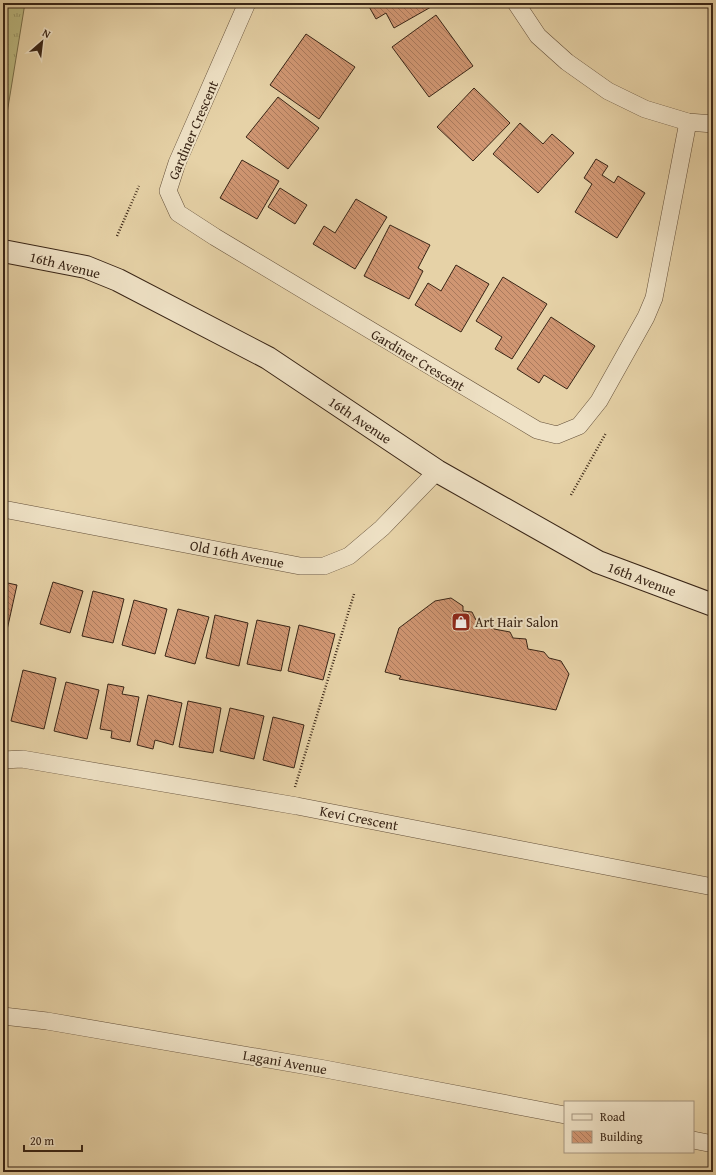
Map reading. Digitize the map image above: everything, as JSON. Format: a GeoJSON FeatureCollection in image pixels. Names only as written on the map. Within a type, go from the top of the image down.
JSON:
{"type":"FeatureCollection","features":[{"type":"Feature","properties":{"kind":"main road","name":"16th Avenue"},"geometry":{"type":"LineString","coordinates":[[3,251],[86,267],[118,280],[268,358],[437,471],[598,562],[713,606]]}},
{"type":"Feature","properties":{"kind":"street","name":"Gardiner Crescent"},"geometry":{"type":"LineString","coordinates":[[247,3],[177,162],[168,191],[178,214],[215,238],[537,430],[557,435],[579,426],[599,401],[646,317],[655,291],[688,122]]}},
{"type":"Feature","properties":{"kind":"street"},"geometry":{"type":"LineString","coordinates":[[516,3],[538,36],[567,62],[608,91],[645,109],[688,122],[713,124]]}},
{"type":"Feature","properties":{"kind":"street","name":"Old 16th Avenue"},"geometry":{"type":"LineString","coordinates":[[3,509],[300,566],[324,566],[349,556],[382,528],[437,471]]}},
{"type":"Feature","properties":{"kind":"street","name":"Kevi Crescent"},"geometry":{"type":"LineString","coordinates":[[3,760],[22,759],[289,804],[713,887]]}},
{"type":"Feature","properties":{"kind":"street","name":"Lagani Avenue"},"geometry":{"type":"LineString","coordinates":[[3,1016],[47,1021],[325,1069],[564,1115]]}},
{"type":"Feature","properties":{"kind":"street"},"geometry":{"type":"LineString","coordinates":[[694,1140],[713,1144]]}},
{"type":"Feature","properties":{"kind":"path"},"geometry":{"type":"LineString","coordinates":[[116,236],[139,186]]}},
{"type":"Feature","properties":{"kind":"path"},"geometry":{"type":"LineString","coordinates":[[571,495],[606,433]]}},
{"type":"Feature","properties":{"kind":"path"},"geometry":{"type":"LineString","coordinates":[[289,804],[354,594]]}},
{"type":"Feature","properties":{"kind":"green space"},"geometry":{"type":"Polygon","coordinates":[[[3,3],[25,3],[3,138],[3,3]]]}},
{"type":"Feature","properties":{"kind":"building"},"geometry":{"type":"Polygon","coordinates":[[[367,3],[438,3],[394,28],[386,13],[376,19],[367,3]]]}},
{"type":"Feature","properties":{"kind":"building"},"geometry":{"type":"Polygon","coordinates":[[[436,15],[473,66],[429,97],[392,47],[436,15]]]}},
{"type":"Feature","properties":{"kind":"building"},"geometry":{"type":"Polygon","coordinates":[[[306,34],[355,67],[319,119],[270,85],[306,34]]]}},
{"type":"Feature","properties":{"kind":"building"},"geometry":{"type":"Polygon","coordinates":[[[474,88],[510,123],[473,161],[437,127],[474,88]]]}},
{"type":"Feature","properties":{"kind":"building"},"geometry":{"type":"Polygon","coordinates":[[[278,97],[319,128],[288,169],[246,137],[278,97]]]}},
{"type":"Feature","properties":{"kind":"building"},"geometry":{"type":"Polygon","coordinates":[[[520,123],[543,144],[552,134],[574,153],[538,193],[493,154],[520,123]]]}},
{"type":"Feature","properties":{"kind":"building"},"geometry":{"type":"Polygon","coordinates":[[[596,159],[608,166],[602,175],[614,183],[618,176],[645,193],[617,238],[575,212],[592,184],[584,178],[596,159]]]}},
{"type":"Feature","properties":{"kind":"building"},"geometry":{"type":"Polygon","coordinates":[[[242,160],[279,181],[257,219],[220,198],[242,160]]]}},
{"type":"Feature","properties":{"kind":"building"},"geometry":{"type":"Polygon","coordinates":[[[280,188],[307,205],[295,224],[268,207],[280,188]]]}},
{"type":"Feature","properties":{"kind":"building"},"geometry":{"type":"Polygon","coordinates":[[[356,199],[387,217],[355,269],[313,244],[324,226],[335,233],[356,199]]]}},
{"type":"Feature","properties":{"kind":"building"},"geometry":{"type":"Polygon","coordinates":[[[390,225],[430,245],[418,268],[423,271],[409,299],[364,276],[390,225]]]}},
{"type":"Feature","properties":{"kind":"building"},"geometry":{"type":"Polygon","coordinates":[[[456,265],[489,284],[461,332],[415,305],[428,283],[441,291],[456,265]]]}},
{"type":"Feature","properties":{"kind":"building"},"geometry":{"type":"Polygon","coordinates":[[[503,277],[547,304],[512,359],[495,349],[502,337],[476,321],[503,277]]]}},
{"type":"Feature","properties":{"kind":"building"},"geometry":{"type":"Polygon","coordinates":[[[551,317],[595,346],[567,389],[544,375],[539,383],[517,369],[551,317]]]}},
{"type":"Feature","properties":{"kind":"building"},"geometry":{"type":"Polygon","coordinates":[[[3,582],[17,585],[7,630],[3,629],[3,582]]]}},
{"type":"Feature","properties":{"kind":"building"},"geometry":{"type":"Polygon","coordinates":[[[53,582],[83,591],[70,633],[40,624],[53,582]]]}},
{"type":"Feature","properties":{"kind":"building"},"geometry":{"type":"Polygon","coordinates":[[[93,591],[124,599],[113,643],[82,636],[93,591]]]}},
{"type":"Feature","properties":{"kind":"building"},"geometry":{"type":"Polygon","coordinates":[[[451,598],[463,606],[463,611],[472,612],[476,620],[491,623],[494,629],[510,632],[513,638],[526,639],[528,649],[544,652],[549,658],[561,661],[569,674],[556,710],[399,679],[401,676],[385,672],[399,628],[435,601],[451,598]]]}},
{"type":"Feature","properties":{"kind":"building"},"geometry":{"type":"Polygon","coordinates":[[[134,600],[167,609],[155,654],[122,645],[134,600]]]}},
{"type":"Feature","properties":{"kind":"building"},"geometry":{"type":"Polygon","coordinates":[[[178,609],[209,617],[195,664],[165,656],[178,609]]]}},
{"type":"Feature","properties":{"kind":"building"},"geometry":{"type":"Polygon","coordinates":[[[215,615],[248,623],[239,666],[206,658],[215,615]]]}},
{"type":"Feature","properties":{"kind":"building"},"geometry":{"type":"Polygon","coordinates":[[[257,620],[290,627],[281,671],[247,664],[257,620]]]}},
{"type":"Feature","properties":{"kind":"building"},"geometry":{"type":"Polygon","coordinates":[[[299,625],[335,634],[323,680],[288,671],[299,625]]]}},
{"type":"Feature","properties":{"kind":"building"},"geometry":{"type":"Polygon","coordinates":[[[23,670],[56,678],[44,729],[11,721],[23,670]]]}},
{"type":"Feature","properties":{"kind":"building"},"geometry":{"type":"Polygon","coordinates":[[[66,682],[99,690],[87,739],[54,731],[66,682]]]}},
{"type":"Feature","properties":{"kind":"building"},"geometry":{"type":"Polygon","coordinates":[[[108,684],[124,687],[122,694],[139,697],[130,742],[111,738],[112,731],[100,729],[108,684]]]}},
{"type":"Feature","properties":{"kind":"building"},"geometry":{"type":"Polygon","coordinates":[[[148,695],[182,703],[173,745],[155,740],[153,749],[137,745],[148,695]]]}},
{"type":"Feature","properties":{"kind":"building"},"geometry":{"type":"Polygon","coordinates":[[[188,701],[221,708],[213,753],[179,747],[188,701]]]}},
{"type":"Feature","properties":{"kind":"building"},"geometry":{"type":"Polygon","coordinates":[[[230,708],[264,716],[254,759],[220,751],[230,708]]]}},
{"type":"Feature","properties":{"kind":"building"},"geometry":{"type":"Polygon","coordinates":[[[273,717],[304,725],[294,768],[263,760],[273,717]]]}},
{"type":"Feature","properties":{"kind":"place","name":"Art Hair Salon"},"geometry":{"type":"Point","coordinates":[461,622]}}]}
